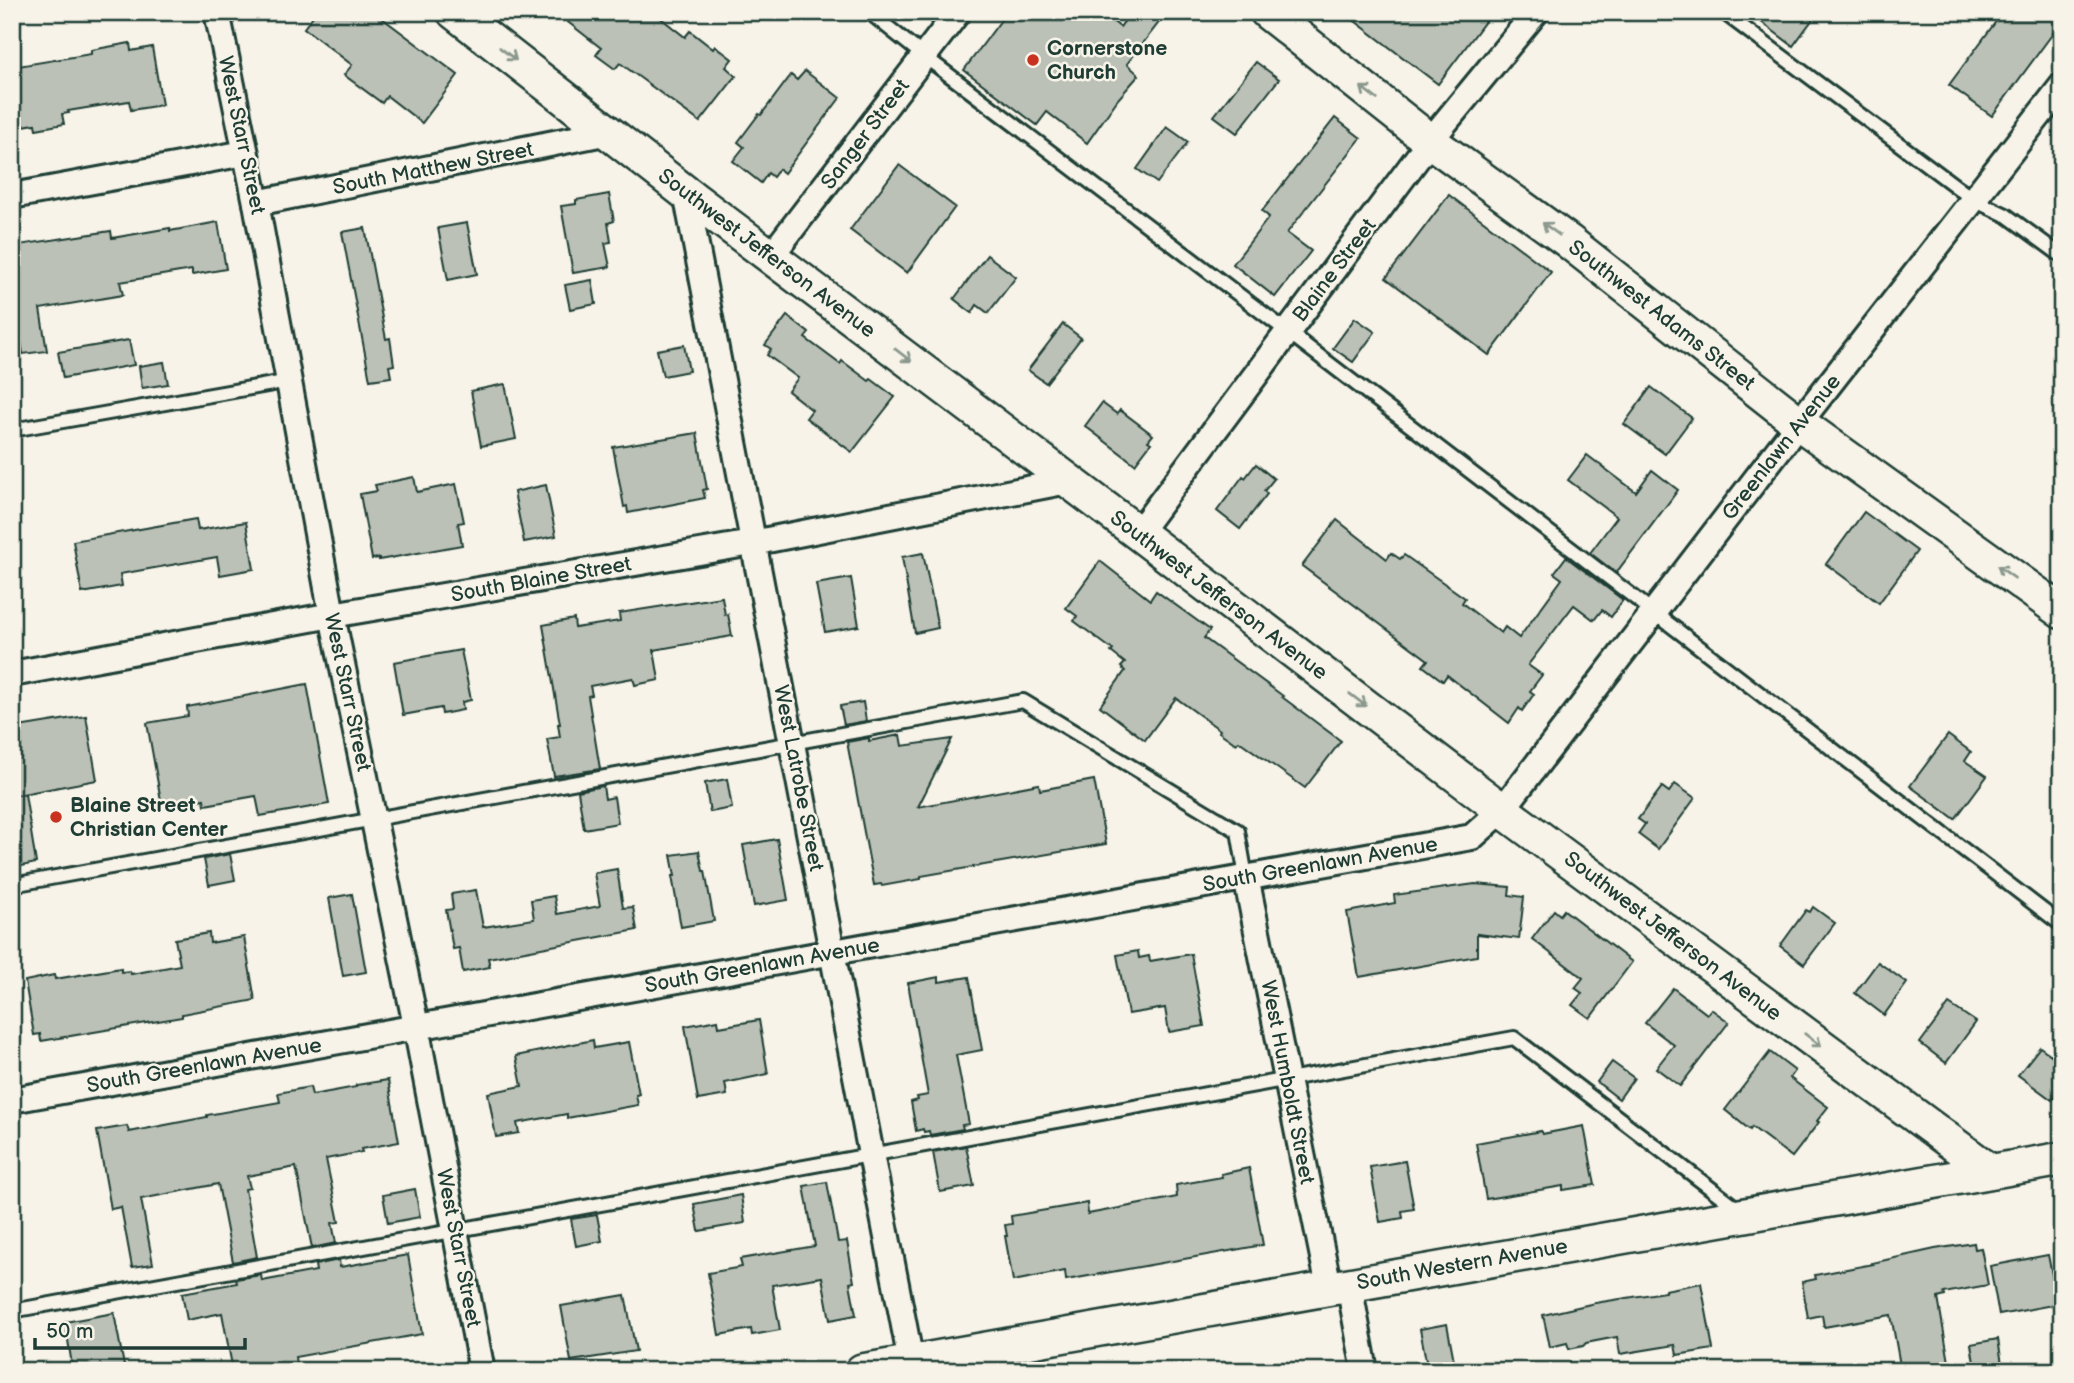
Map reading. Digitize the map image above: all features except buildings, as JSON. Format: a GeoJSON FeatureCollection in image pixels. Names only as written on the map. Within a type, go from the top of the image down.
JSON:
{"type":"FeatureCollection","features":[{"type":"Feature","properties":{"kind":"main road","name":"Southwest Jefferson Avenue"},"geometry":{"type":"LineString","coordinates":[[454,12],[686,193],[1502,810],[1990,1171]]}},
{"type":"Feature","properties":{"kind":"main road","name":"Southwest Adams Street"},"geometry":{"type":"LineString","coordinates":[[1266,12],[1430,141],[1568,241],[1799,423],[2062,612]]}},
{"type":"Feature","properties":{"kind":"main road","name":"South Western Avenue"},"geometry":{"type":"LineString","coordinates":[[862,1371],[2062,1159]]}},
{"type":"Feature","properties":{"kind":"street","name":"West Starr Street"},"geometry":{"type":"LineString","coordinates":[[217,12],[290,381],[332,615],[416,1026],[482,1371]]}},
{"type":"Feature","properties":{"kind":"street","name":"Sanger Street"},"geometry":{"type":"LineString","coordinates":[[771,256],[958,12]]}},
{"type":"Feature","properties":{"kind":"street","name":"Blaine Street"},"geometry":{"type":"LineString","coordinates":[[1138,533],[1430,141],[1535,12]]}},
{"type":"Feature","properties":{"kind":"street","name":"Greenlawn Avenue"},"geometry":{"type":"LineString","coordinates":[[1502,810],[2062,86]]}},
{"type":"Feature","properties":{"kind":"street","name":"South Matthew Street"},"geometry":{"type":"LineString","coordinates":[[256,203],[609,132]]}},
{"type":"Feature","properties":{"kind":"street"},"geometry":{"type":"LineString","coordinates":[[12,196],[245,153]]}},
{"type":"Feature","properties":{"kind":"street","name":"West Latrobe Street"},"geometry":{"type":"LineString","coordinates":[[686,193],[911,1362]]}},
{"type":"Feature","properties":{"kind":"street","name":"South Blaine Street"},"geometry":{"type":"LineString","coordinates":[[12,674],[332,615],[752,543],[1068,481]]}},
{"type":"Feature","properties":{"kind":"street","name":"South Greenlawn Avenue"},"geometry":{"type":"LineString","coordinates":[[12,1100],[1472,837],[1502,810]]}},
{"type":"Feature","properties":{"kind":"street","name":"West Humboldt Street"},"geometry":{"type":"LineString","coordinates":[[1247,877],[1287,1080],[1339,1286],[1366,1371]]}},
{"type":"Feature","properties":{"kind":"lane"},"geometry":{"type":"LineString","coordinates":[[869,12],[2062,925]]}},
{"type":"Feature","properties":{"kind":"lane"},"geometry":{"type":"LineString","coordinates":[[1723,12],[1974,200],[2006,215],[2062,256]]}},
{"type":"Feature","properties":{"kind":"lane"},"geometry":{"type":"LineString","coordinates":[[12,430],[290,381]]}},
{"type":"Feature","properties":{"kind":"lane"},"geometry":{"type":"LineString","coordinates":[[12,885],[1023,701],[1238,831],[1247,877]]}},
{"type":"Feature","properties":{"kind":"lane"},"geometry":{"type":"LineString","coordinates":[[12,1311],[1514,1038],[1745,1214]]}},
{"type":"Feature","properties":{"kind":"place","name":"Cornerstone Church"},"geometry":{"type":"Point","coordinates":[1033,60]}},
{"type":"Feature","properties":{"kind":"place","name":"Blaine Street Christian Center"},"geometry":{"type":"Point","coordinates":[56,817]}}]}
